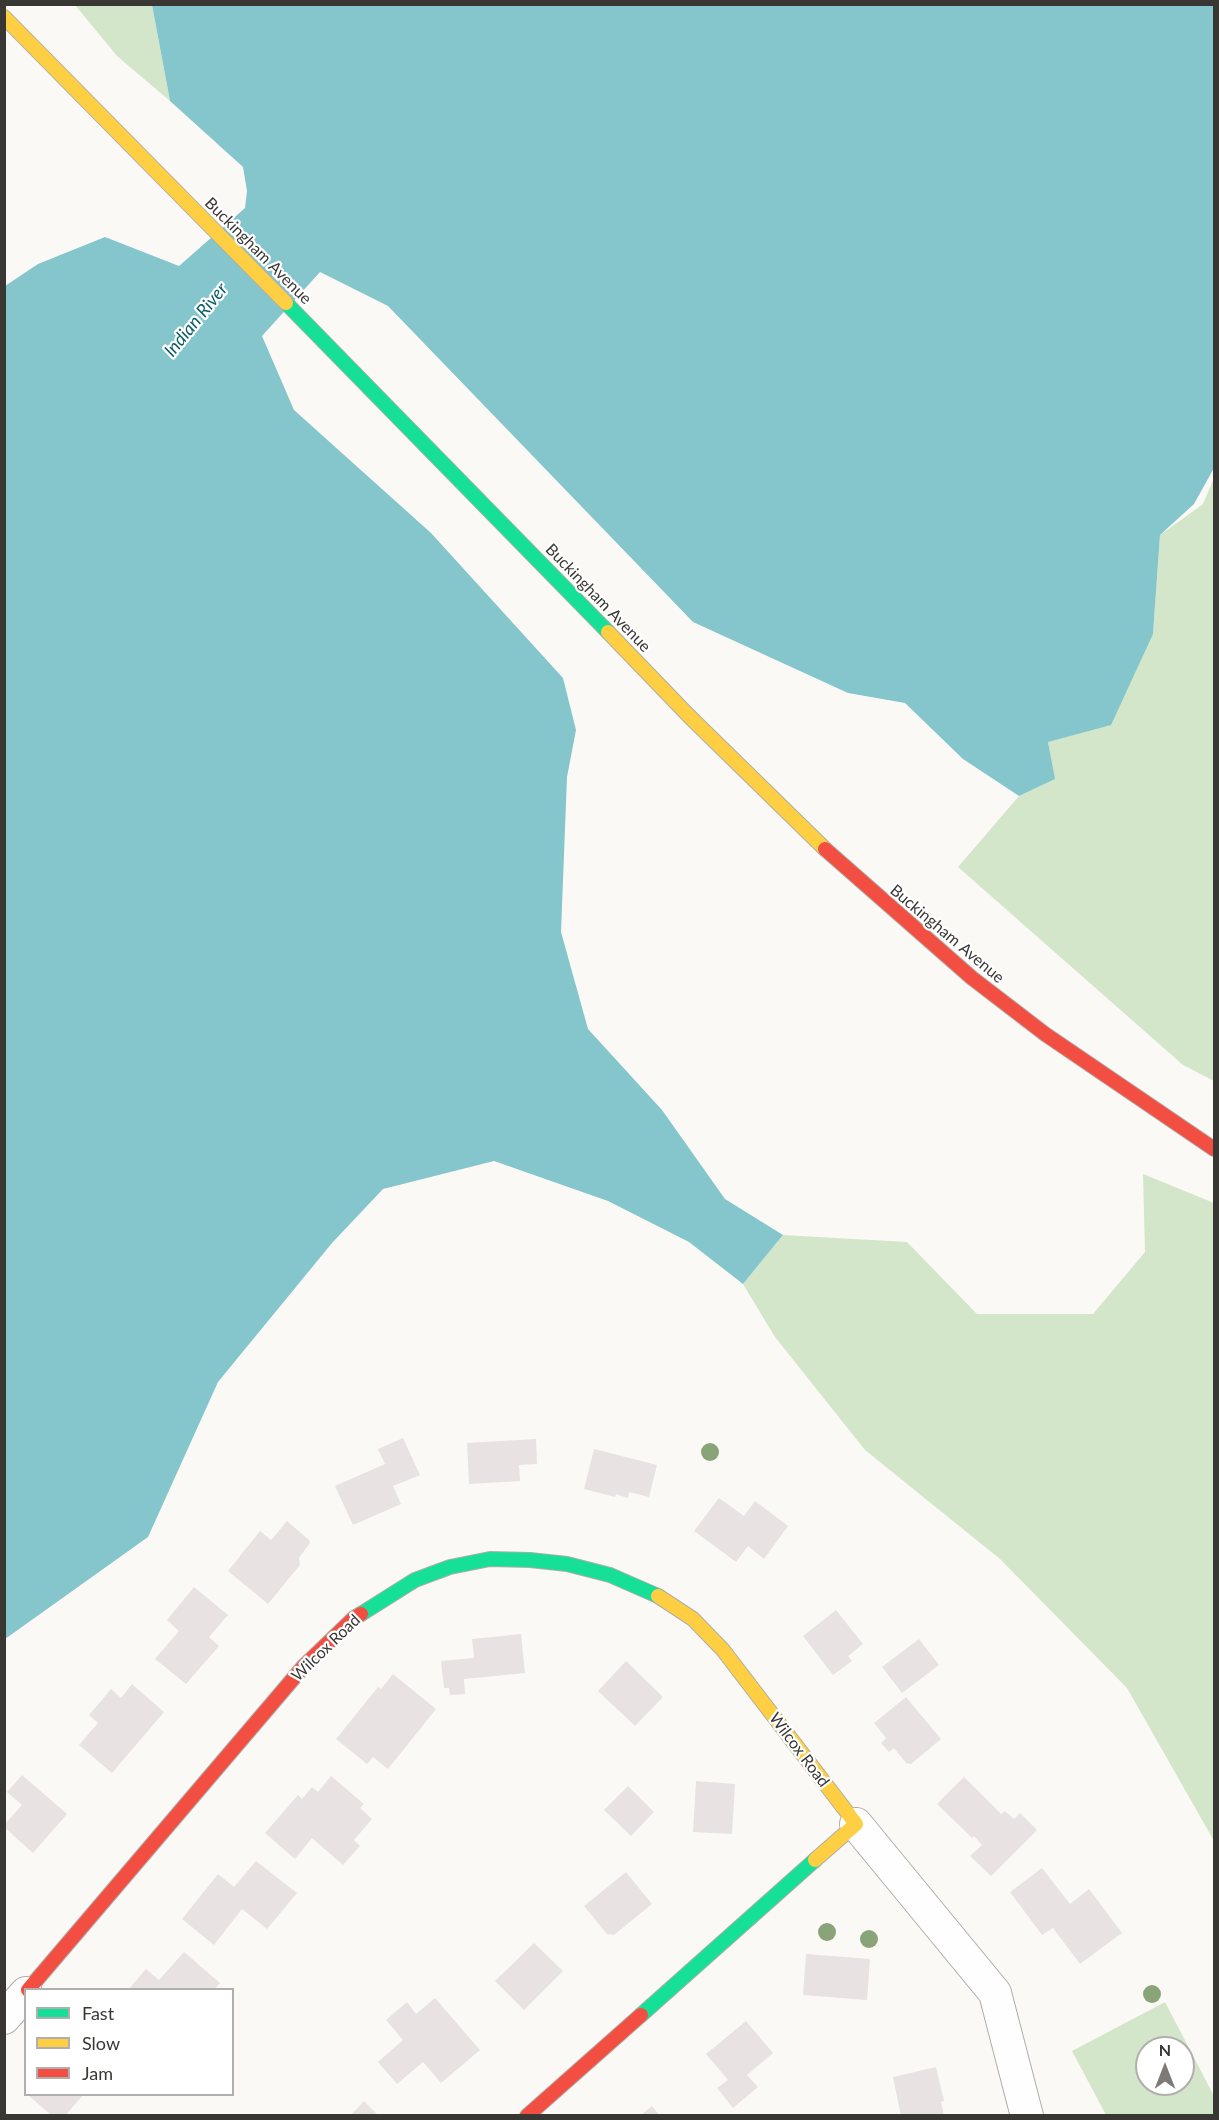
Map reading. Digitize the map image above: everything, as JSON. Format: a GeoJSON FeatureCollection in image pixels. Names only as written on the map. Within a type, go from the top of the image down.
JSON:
{"type":"FeatureCollection","features":[{"type":"Feature","properties":{"kind":"main road","name":"Buckingham Avenue"},"geometry":{"type":"LineString","coordinates":[[4,17],[302,318],[689,716],[837,860],[972,978],[1044,1034],[1215,1149]]}},
{"type":"Feature","properties":{"kind":"main road","name":"Wilcox Road"},"geometry":{"type":"LineString","coordinates":[[30,1988],[304,1666],[354,1618],[416,1580],[450,1567],[490,1559],[567,1564],[610,1575],[652,1592],[693,1619],[723,1650],[856,1824]]}},
{"type":"Feature","properties":{"kind":"main road"},"geometry":{"type":"LineString","coordinates":[[527,2115],[856,1824]]}},
{"type":"Feature","properties":{"kind":"street","name":"Wilcox Road"},"geometry":{"type":"LineString","coordinates":[[856,1824],[995,1993],[1027,2115]]}},
{"type":"Feature","properties":{"kind":"street","name":"Wilcox Road"},"geometry":{"type":"LineString","coordinates":[[4,2018],[24,1995]]}},
{"type":"Feature","properties":{"kind":"green space"},"geometry":{"type":"Polygon","coordinates":[[[75,5],[152,5],[170,101],[117,56],[75,5]]]}},
{"type":"Feature","properties":{"kind":"green space"},"geometry":{"type":"Polygon","coordinates":[[[1214,478],[1214,1081],[1183,1065],[958,867],[1019,796],[1054,779],[1048,742],[1153,634],[1160,535],[1203,504],[1214,478]]]}},
{"type":"Feature","properties":{"kind":"green space"},"geometry":{"type":"Polygon","coordinates":[[[1143,1174],[1214,1203],[1214,1841],[1127,1688],[1000,1559],[865,1450],[775,1337],[743,1284],[783,1235],[907,1242],[977,1314],[1093,1314],[1145,1252],[1143,1174]]]}},
{"type":"Feature","properties":{"kind":"green space"},"geometry":{"type":"Polygon","coordinates":[[[1165,2002],[1183,2036],[1135,2036],[1135,2096],[1195,2096],[1195,2060],[1214,2096],[1214,2115],[1106,2115],[1072,2051],[1165,2002]]]}},
{"type":"Feature","properties":{"kind":"water","name":"Indian River"},"geometry":{"type":"Polygon","coordinates":[[[152,5],[1214,5],[1214,468],[1194,504],[1160,535],[1153,634],[1111,725],[1048,742],[1055,779],[1019,796],[963,759],[905,703],[848,693],[693,622],[388,306],[320,272],[262,336],[294,410],[431,533],[563,678],[576,730],[567,777],[561,932],[588,1029],[662,1110],[725,1199],[783,1235],[743,1284],[689,1242],[608,1201],[494,1161],[383,1189],[332,1243],[218,1382],[148,1537],[5,1639],[5,286],[38,264],[105,237],[179,266],[245,208],[247,191],[243,167],[170,101],[152,5]]]}},
{"type":"Feature","properties":{"kind":"building"},"geometry":{"type":"Polygon","coordinates":[[[403,1438],[420,1475],[393,1486],[401,1504],[353,1525],[335,1486],[385,1464],[378,1449],[403,1438]]]}},
{"type":"Feature","properties":{"kind":"building"},"geometry":{"type":"Polygon","coordinates":[[[536,1439],[537,1464],[519,1465],[520,1481],[469,1484],[467,1443],[536,1439]]]}},
{"type":"Feature","properties":{"kind":"building"},"geometry":{"type":"Polygon","coordinates":[[[594,1449],[657,1465],[649,1497],[629,1492],[628,1498],[616,1494],[615,1497],[584,1489],[594,1449]]]}},
{"type":"Feature","properties":{"kind":"building"},"geometry":{"type":"Polygon","coordinates":[[[719,1498],[744,1516],[755,1501],[788,1526],[764,1559],[748,1546],[736,1562],[694,1531],[719,1498]]]}},
{"type":"Feature","properties":{"kind":"building"},"geometry":{"type":"Polygon","coordinates":[[[287,1521],[310,1543],[299,1558],[300,1565],[268,1604],[228,1571],[260,1531],[271,1540],[287,1521]]]}},
{"type":"Feature","properties":{"kind":"building"},"geometry":{"type":"Polygon","coordinates":[[[194,1587],[228,1615],[209,1637],[219,1646],[186,1684],[155,1659],[179,1631],[167,1620],[194,1587]]]}},
{"type":"Feature","properties":{"kind":"building"},"geometry":{"type":"Polygon","coordinates":[[[836,1610],[863,1644],[848,1656],[852,1661],[833,1675],[803,1636],[836,1610]]]}},
{"type":"Feature","properties":{"kind":"building"},"geometry":{"type":"Polygon","coordinates":[[[521,1634],[525,1673],[464,1679],[465,1694],[450,1695],[449,1688],[444,1688],[441,1661],[474,1658],[472,1639],[521,1634]]]}},
{"type":"Feature","properties":{"kind":"building"},"geometry":{"type":"Polygon","coordinates":[[[919,1639],[939,1665],[902,1693],[882,1667],[919,1639]]]}},
{"type":"Feature","properties":{"kind":"building"},"geometry":{"type":"Polygon","coordinates":[[[626,1661],[663,1697],[635,1726],[598,1691],[626,1661]]]}},
{"type":"Feature","properties":{"kind":"building"},"geometry":{"type":"Polygon","coordinates":[[[393,1674],[436,1709],[388,1769],[373,1757],[367,1764],[336,1739],[378,1687],[381,1689],[393,1674]]]}},
{"type":"Feature","properties":{"kind":"building"},"geometry":{"type":"Polygon","coordinates":[[[132,1684],[164,1712],[112,1773],[79,1745],[98,1723],[89,1715],[111,1689],[121,1698],[132,1684]]]}},
{"type":"Feature","properties":{"kind":"building"},"geometry":{"type":"Polygon","coordinates":[[[906,1697],[941,1739],[911,1764],[906,1763],[894,1748],[889,1752],[881,1743],[886,1738],[874,1723],[906,1697]]]}},
{"type":"Feature","properties":{"kind":"building"},"geometry":{"type":"Polygon","coordinates":[[[22,1775],[67,1814],[33,1853],[4,1827],[22,1805],[7,1792],[22,1775]]]}},
{"type":"Feature","properties":{"kind":"building"},"geometry":{"type":"Polygon","coordinates":[[[331,1776],[364,1804],[360,1808],[372,1819],[354,1840],[360,1846],[343,1865],[312,1838],[295,1859],[265,1833],[298,1795],[302,1799],[312,1787],[318,1792],[331,1776]]]}},
{"type":"Feature","properties":{"kind":"building"},"geometry":{"type":"Polygon","coordinates":[[[964,1777],[1001,1814],[1005,1811],[1014,1819],[1020,1813],[1037,1830],[991,1876],[970,1856],[982,1845],[937,1804],[964,1777]]]}},
{"type":"Feature","properties":{"kind":"building"},"geometry":{"type":"Polygon","coordinates":[[[696,1781],[735,1784],[732,1834],[693,1832],[696,1781]]]}},
{"type":"Feature","properties":{"kind":"building"},"geometry":{"type":"Polygon","coordinates":[[[628,1786],[654,1812],[631,1836],[604,1810],[628,1786]]]}},
{"type":"Feature","properties":{"kind":"building"},"geometry":{"type":"Polygon","coordinates":[[[256,1861],[297,1893],[267,1929],[242,1909],[214,1945],[182,1919],[218,1874],[234,1887],[256,1861]]]}},
{"type":"Feature","properties":{"kind":"building"},"geometry":{"type":"Polygon","coordinates":[[[1042,1868],[1070,1904],[1089,1889],[1122,1933],[1080,1964],[1053,1928],[1042,1935],[1010,1892],[1042,1868]]]}},
{"type":"Feature","properties":{"kind":"building"},"geometry":{"type":"Polygon","coordinates":[[[626,1872],[652,1904],[614,1935],[607,1934],[584,1906],[626,1872]]]}},
{"type":"Feature","properties":{"kind":"building"},"geometry":{"type":"Polygon","coordinates":[[[534,1943],[563,1971],[524,2010],[495,1981],[534,1943]]]}},
{"type":"Feature","properties":{"kind":"building"},"geometry":{"type":"Polygon","coordinates":[[[184,1952],[220,1983],[216,1988],[130,1988],[146,1969],[159,1980],[184,1952]]]}},
{"type":"Feature","properties":{"kind":"building"},"geometry":{"type":"Polygon","coordinates":[[[806,1954],[870,1959],[867,2000],[803,1995],[806,1954]]]}},
{"type":"Feature","properties":{"kind":"building"},"geometry":{"type":"Polygon","coordinates":[[[435,1998],[480,2050],[441,2083],[423,2062],[397,2084],[378,2062],[403,2040],[386,2020],[407,2002],[416,2014],[435,1998]]]}},
{"type":"Feature","properties":{"kind":"building"},"geometry":{"type":"Polygon","coordinates":[[[746,2021],[773,2053],[747,2075],[758,2087],[733,2108],[717,2088],[728,2080],[706,2054],[746,2021]]]}},
{"type":"Feature","properties":{"kind":"building"},"geometry":{"type":"Polygon","coordinates":[[[936,2067],[944,2101],[941,2102],[944,2116],[901,2116],[893,2077],[936,2067]]]}},
{"type":"Feature","properties":{"kind":"building"},"geometry":{"type":"Polygon","coordinates":[[[29,2096],[82,2096],[65,2116],[52,2116],[29,2096]]]}},
{"type":"Feature","properties":{"kind":"building"},"geometry":{"type":"Polygon","coordinates":[[[364,2101],[379,2116],[350,2116],[364,2101]]]}},
{"type":"Feature","properties":{"kind":"building"},"geometry":{"type":"Polygon","coordinates":[[[652,2106],[660,2116],[640,2116],[652,2106]]]}},
{"type":"Feature","properties":{"kind":"traffic: fast"},"geometry":{"type":"LineString","coordinates":[[286,303],[608,632]]}},
{"type":"Feature","properties":{"kind":"traffic: fast"},"geometry":{"type":"LineString","coordinates":[[361,1614],[415,1580],[450,1567],[490,1559],[567,1564],[610,1575],[658,1596]]}},
{"type":"Feature","properties":{"kind":"traffic: fast"},"geometry":{"type":"LineString","coordinates":[[641,2015],[815,1860]]}},
{"type":"Feature","properties":{"kind":"traffic: slow"},"geometry":{"type":"LineString","coordinates":[[4,17],[286,303]]}},
{"type":"Feature","properties":{"kind":"traffic: slow"},"geometry":{"type":"LineString","coordinates":[[608,632],[689,716],[825,849]]}},
{"type":"Feature","properties":{"kind":"traffic: slow"},"geometry":{"type":"LineString","coordinates":[[658,1596],[693,1619],[723,1650],[856,1824],[815,1860]]}},
{"type":"Feature","properties":{"kind":"traffic: jam"},"geometry":{"type":"LineString","coordinates":[[825,849],[972,978],[1045,1034],[1214,1149]]}},
{"type":"Feature","properties":{"kind":"traffic: jam"},"geometry":{"type":"LineString","coordinates":[[30,1988],[304,1666],[361,1614]]}},
{"type":"Feature","properties":{"kind":"traffic: jam"},"geometry":{"type":"LineString","coordinates":[[527,2116],[641,2015]]}}]}
